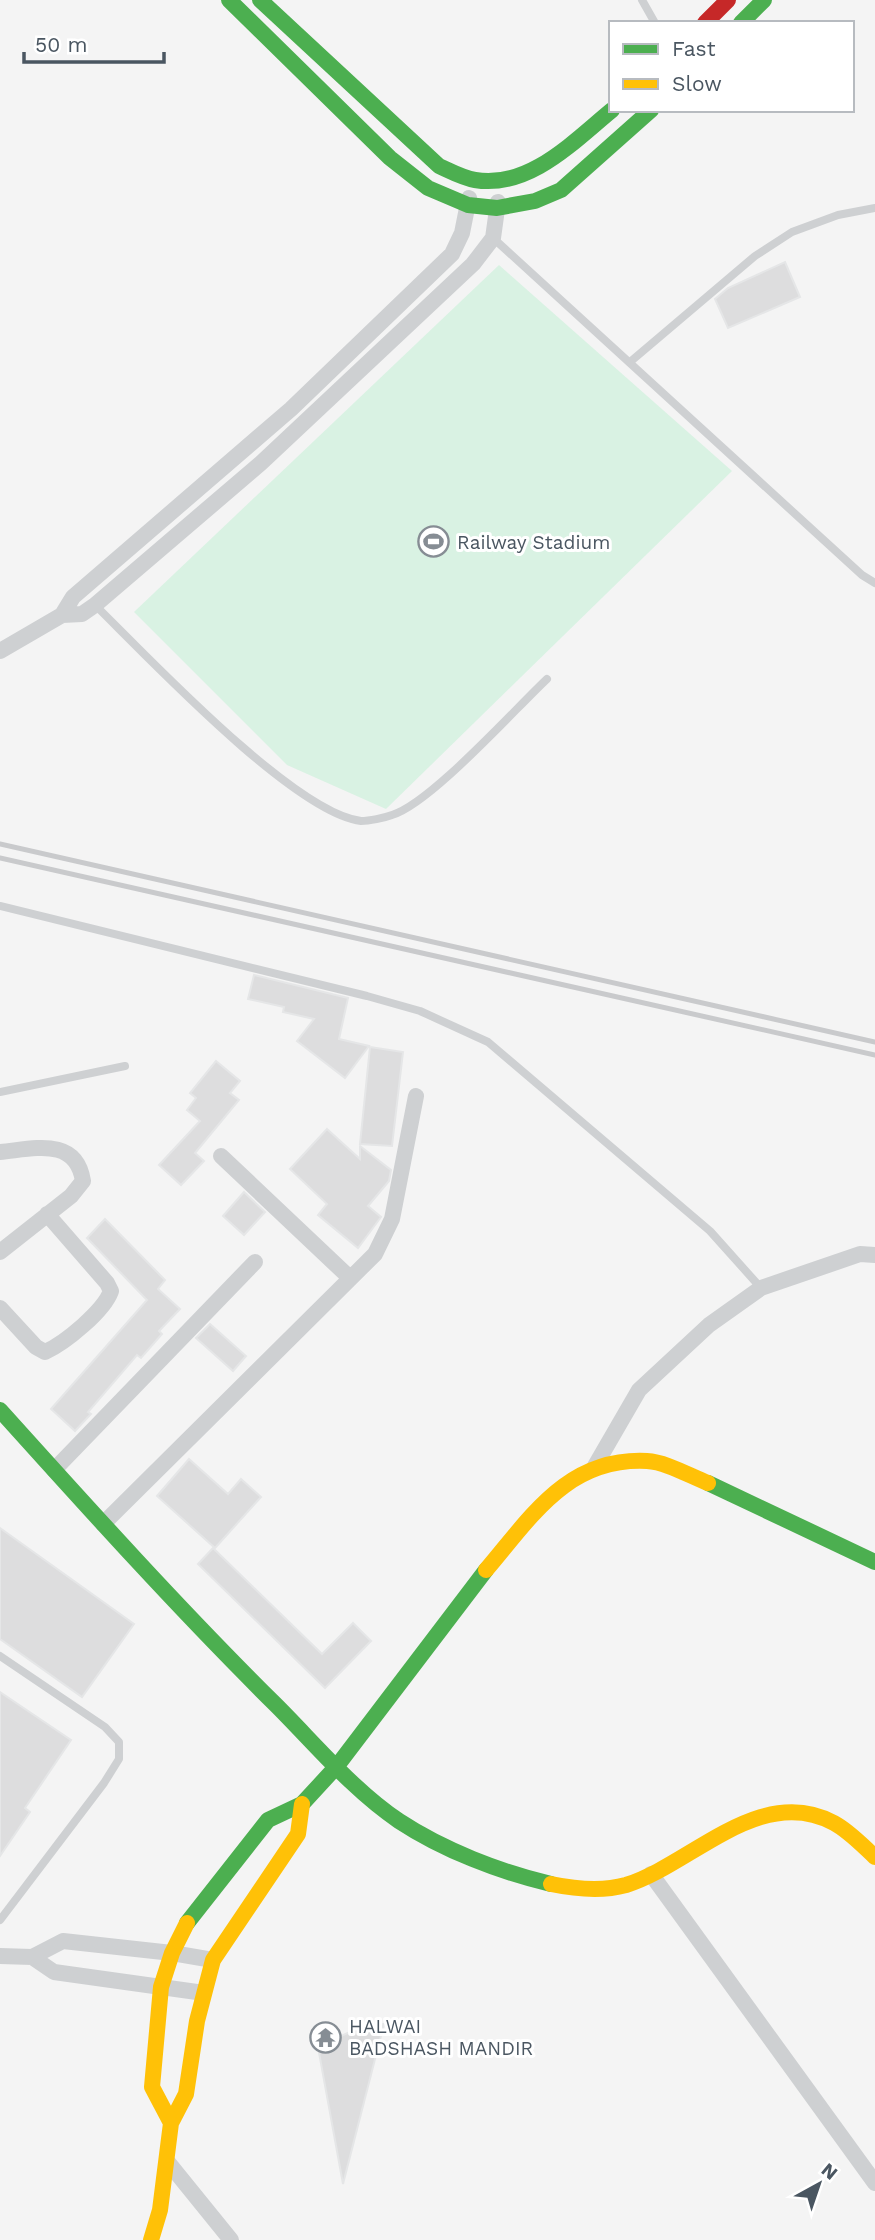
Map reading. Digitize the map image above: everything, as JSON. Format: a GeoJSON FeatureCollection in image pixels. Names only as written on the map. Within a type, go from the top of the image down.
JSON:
{"type":"FeatureCollection","features":[{"type":"Feature","properties":{"kind":"main road"},"geometry":{"type":"LineString","coordinates":[[229,0],[390,158],[428,188],[468,205],[497,208],[536,201],[561,190],[649,112]]}},
{"type":"Feature","properties":{"kind":"main road"},"geometry":{"type":"LineString","coordinates":[[260,0],[398,132],[439,166],[472,180],[501,183],[548,162],[610,112]]}},
{"type":"Feature","properties":{"kind":"main road"},"geometry":{"type":"LineString","coordinates":[[707,21],[728,0]]}},
{"type":"Feature","properties":{"kind":"main road"},"geometry":{"type":"LineString","coordinates":[[743,21],[764,0]]}},
{"type":"Feature","properties":{"kind":"main road"},"geometry":{"type":"LineString","coordinates":[[0,1410],[184,1614],[337,1766],[399,1821],[455,1848],[537,1881],[587,1890],[634,1882],[748,1820],[770,1812],[794,1813],[830,1820],[875,1857]]}},
{"type":"Feature","properties":{"kind":"main road"},"geometry":{"type":"LineString","coordinates":[[171,2123],[152,2087],[161,1987],[172,1953],[190,1918],[268,1820],[302,1804],[337,1766],[465,1596],[546,1499],[594,1466],[649,1461],[706,1482],[875,1562]]}},
{"type":"Feature","properties":{"kind":"main road"},"geometry":{"type":"LineString","coordinates":[[151,2240],[160,2210],[171,2123],[186,2094],[204,1993],[213,1961],[298,1834],[302,1804]]}},
{"type":"Feature","properties":{"kind":"street"},"geometry":{"type":"LineString","coordinates":[[62,615],[73,597],[290,409],[452,254],[462,233],[472,180]]}},
{"type":"Feature","properties":{"kind":"street"},"geometry":{"type":"LineString","coordinates":[[0,651],[62,615],[82,614],[95,605],[331,398],[473,264],[493,238],[501,183]]}},
{"type":"Feature","properties":{"kind":"street"},"geometry":{"type":"LineString","coordinates":[[103,1524],[375,1254],[392,1219],[416,1097]]}},
{"type":"Feature","properties":{"kind":"street"},"geometry":{"type":"LineString","coordinates":[[0,1152],[51,1147],[65,1152],[80,1167],[83,1181],[0,1252]]}},
{"type":"Feature","properties":{"kind":"street"},"geometry":{"type":"LineString","coordinates":[[221,1156],[351,1278]]}},
{"type":"Feature","properties":{"kind":"street"},"geometry":{"type":"LineString","coordinates":[[0,1308],[36,1347],[46,1352],[56,1347],[107,1303],[111,1291],[107,1283],[47,1214]]}},
{"type":"Feature","properties":{"kind":"street"},"geometry":{"type":"LineString","coordinates":[[594,1466],[639,1390],[709,1325],[761,1288],[860,1254],[875,1255]]}},
{"type":"Feature","properties":{"kind":"street"},"geometry":{"type":"LineString","coordinates":[[54,1470],[255,1262]]}},
{"type":"Feature","properties":{"kind":"street"},"geometry":{"type":"LineString","coordinates":[[651,1874],[875,2183]]}},
{"type":"Feature","properties":{"kind":"street"},"geometry":{"type":"LineString","coordinates":[[0,1956],[32,1957],[63,1941],[172,1953],[213,1961]]}},
{"type":"Feature","properties":{"kind":"street"},"geometry":{"type":"LineString","coordinates":[[32,1957],[54,1972],[204,1993]]}},
{"type":"Feature","properties":{"kind":"street"},"geometry":{"type":"LineString","coordinates":[[167,2161],[232,2240]]}},
{"type":"Feature","properties":{"kind":"lane"},"geometry":{"type":"LineString","coordinates":[[642,0],[654,21]]}},
{"type":"Feature","properties":{"kind":"lane"},"geometry":{"type":"LineString","coordinates":[[630,362],[755,256],[792,232],[838,215],[875,208]]}},
{"type":"Feature","properties":{"kind":"lane"},"geometry":{"type":"LineString","coordinates":[[493,238],[852,566],[875,583]]}},
{"type":"Feature","properties":{"kind":"lane"},"geometry":{"type":"LineString","coordinates":[[95,605],[215,722],[311,801],[361,821],[394,815],[424,797],[547,679]]}},
{"type":"Feature","properties":{"kind":"lane"},"geometry":{"type":"LineString","coordinates":[[0,906],[367,996],[420,1011],[488,1041],[710,1231],[761,1288]]}},
{"type":"Feature","properties":{"kind":"lane"},"geometry":{"type":"LineString","coordinates":[[0,1092],[125,1066]]}},
{"type":"Feature","properties":{"kind":"lane"},"geometry":{"type":"LineString","coordinates":[[0,1656],[106,1727],[119,1742],[119,1759],[104,1783],[0,1920]]}},
{"type":"Feature","properties":{"kind":"green space","name":"Railway Stadium"},"geometry":{"type":"Polygon","coordinates":[[[499,265],[732,471],[386,809],[287,765],[134,612],[499,265]]]}},
{"type":"Feature","properties":{"kind":"building"},"geometry":{"type":"Polygon","coordinates":[[[785,262],[800,297],[728,328],[715,299],[728,288],[785,262]]]}},
{"type":"Feature","properties":{"kind":"building"},"geometry":{"type":"Polygon","coordinates":[[[254,975],[348,998],[339,1039],[369,1046],[345,1078],[297,1041],[314,1019],[283,1012],[284,1007],[248,999],[254,975]]]}},
{"type":"Feature","properties":{"kind":"building"},"geometry":{"type":"Polygon","coordinates":[[[370,1047],[403,1052],[392,1146],[360,1144],[370,1047]]]}},
{"type":"Feature","properties":{"kind":"building"},"geometry":{"type":"Polygon","coordinates":[[[216,1061],[240,1081],[230,1093],[239,1100],[195,1153],[204,1161],[181,1185],[159,1165],[200,1121],[187,1110],[196,1098],[190,1093],[216,1061]]]}},
{"type":"Feature","properties":{"kind":"building"},"geometry":{"type":"Polygon","coordinates":[[[327,1129],[360,1159],[360,1146],[391,1170],[389,1181],[368,1206],[381,1217],[358,1248],[318,1215],[327,1204],[290,1169],[327,1129]]]}},
{"type":"Feature","properties":{"kind":"building"},"geometry":{"type":"Polygon","coordinates":[[[244,1192],[265,1212],[244,1235],[223,1216],[244,1192]]]}},
{"type":"Feature","properties":{"kind":"building"},"geometry":{"type":"Polygon","coordinates":[[[105,1219],[165,1280],[158,1289],[180,1309],[159,1331],[162,1334],[141,1358],[137,1355],[75,1431],[51,1409],[147,1300],[87,1238],[105,1219]]]}},
{"type":"Feature","properties":{"kind":"building"},"geometry":{"type":"Polygon","coordinates":[[[210,1324],[246,1356],[233,1371],[196,1338],[210,1324]]]}},
{"type":"Feature","properties":{"kind":"building"},"geometry":{"type":"Polygon","coordinates":[[[189,1459],[228,1494],[241,1479],[261,1497],[215,1548],[157,1496],[189,1459]]]}},
{"type":"Feature","properties":{"kind":"building"},"geometry":{"type":"Polygon","coordinates":[[[0,1528],[134,1624],[82,1697],[0,1639],[0,1528]]]}},
{"type":"Feature","properties":{"kind":"building"},"geometry":{"type":"Polygon","coordinates":[[[213,1548],[322,1654],[353,1623],[371,1641],[325,1688],[198,1564],[213,1548]]]}},
{"type":"Feature","properties":{"kind":"building"},"geometry":{"type":"Polygon","coordinates":[[[0,1692],[71,1740],[25,1808],[30,1812],[0,1856],[0,1692]]]}},
{"type":"Feature","properties":{"kind":"building"},"geometry":{"type":"Polygon","coordinates":[[[384,2024],[343,2184],[318,2047],[356,2029],[384,2024]]]}},
{"type":"Feature","properties":{"kind":"railway"},"geometry":{"type":"LineString","coordinates":[[0,844],[875,1042]]}},
{"type":"Feature","properties":{"kind":"railway"},"geometry":{"type":"LineString","coordinates":[[0,858],[875,1055]]}},
{"type":"Feature","properties":{"kind":"traffic: fast"},"geometry":{"type":"LineString","coordinates":[[229,0],[390,158],[428,188],[468,205],[497,208],[535,201],[561,190],[649,112]]}},
{"type":"Feature","properties":{"kind":"traffic: fast"},"geometry":{"type":"LineString","coordinates":[[260,0],[439,166],[466,178],[495,181],[532,170],[566,149],[610,112]]}},
{"type":"Feature","properties":{"kind":"traffic: fast"},"geometry":{"type":"LineString","coordinates":[[743,21],[764,0]]}},
{"type":"Feature","properties":{"kind":"traffic: fast"},"geometry":{"type":"LineString","coordinates":[[0,1410],[170,1596],[335,1766],[382,1809],[416,1832],[453,1851],[551,1884]]}},
{"type":"Feature","properties":{"kind":"traffic: fast"},"geometry":{"type":"LineString","coordinates":[[708,1483],[875,1562]]}},
{"type":"Feature","properties":{"kind":"traffic: fast"},"geometry":{"type":"LineString","coordinates":[[187,1923],[268,1820],[302,1804],[337,1766],[486,1570]]}},
{"type":"Feature","properties":{"kind":"traffic: slow"},"geometry":{"type":"LineString","coordinates":[[486,1570],[554,1494],[573,1479],[595,1469],[619,1462],[647,1461],[670,1467],[708,1483]]}},
{"type":"Feature","properties":{"kind":"traffic: slow"},"geometry":{"type":"LineString","coordinates":[[151,2240],[160,2210],[171,2123],[186,2094],[197,2021],[213,1960],[298,1834],[302,1804]]}},
{"type":"Feature","properties":{"kind":"traffic: slow"},"geometry":{"type":"LineString","coordinates":[[551,1884],[588,1889],[626,1885],[651,1875],[727,1832],[753,1820],[779,1813],[806,1813],[834,1823],[875,1857]]}},
{"type":"Feature","properties":{"kind":"traffic: slow"},"geometry":{"type":"LineString","coordinates":[[171,2123],[152,2087],[161,1987],[172,1953],[187,1923]]}},
{"type":"Feature","properties":{"kind":"traffic: jam"},"geometry":{"type":"LineString","coordinates":[[707,21],[728,0]]}},
{"type":"Feature","properties":{"kind":"place","name":"Railway Stadium"},"geometry":{"type":"Point","coordinates":[434,542]}},
{"type":"Feature","properties":{"kind":"place","name":"HALWAI BADSHASH MANDIR"},"geometry":{"type":"Point","coordinates":[326,2037]}}]}
